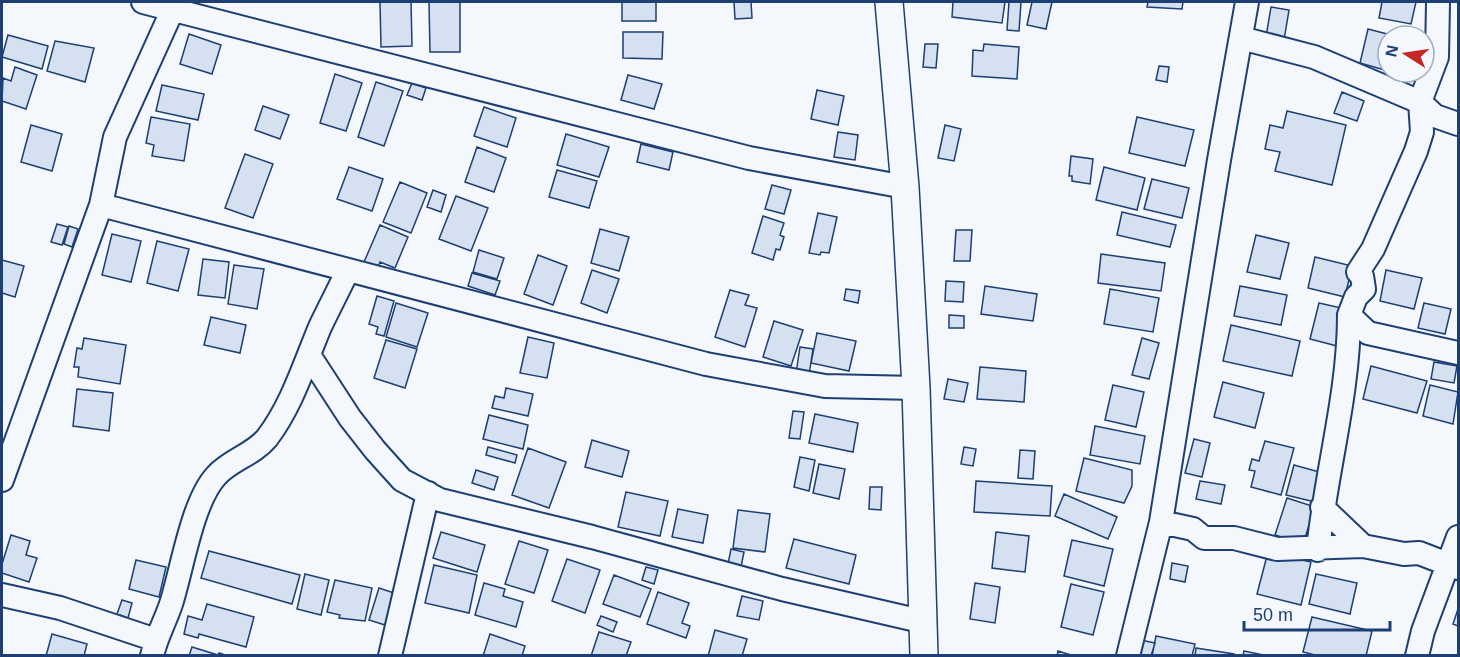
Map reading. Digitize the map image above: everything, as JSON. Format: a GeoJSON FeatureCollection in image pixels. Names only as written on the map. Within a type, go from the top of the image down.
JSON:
{"type":"FeatureCollection","features":[{"type":"Feature","properties":{"kind":"main road"},"geometry":{"type":"LineString","coordinates":[[889,2],[904,187],[916,388],[925,622],[924,656]]}},
{"type":"Feature","properties":{"kind":"street"},"geometry":{"type":"LineString","coordinates":[[143,2],[749,158],[904,187]]}},
{"type":"Feature","properties":{"kind":"street"},"geometry":{"type":"LineString","coordinates":[[1128,656],[1161,522],[1218,160],[1248,2]]}},
{"type":"Feature","properties":{"kind":"street"},"geometry":{"type":"LineString","coordinates":[[1318,549],[1322,507],[1349,355],[1350,315],[1356,297],[1364,289],[1362,276],[1358,272],[1372,249],[1416,151],[1422,132],[1419,102],[1437,57],[1438,2]]}},
{"type":"Feature","properties":{"kind":"street"},"geometry":{"type":"LineString","coordinates":[[2,480],[101,205],[115,137],[172,10]]}},
{"type":"Feature","properties":{"kind":"street"},"geometry":{"type":"LineString","coordinates":[[1241,38],[1314,57],[1419,102],[1435,116],[1458,124]]}},
{"type":"Feature","properties":{"kind":"street"},"geometry":{"type":"LineString","coordinates":[[101,205],[706,363],[825,386],[916,388]]}},
{"type":"Feature","properties":{"kind":"street"},"geometry":{"type":"LineString","coordinates":[[2,595],[60,608],[154,648],[170,606],[194,522],[207,489],[216,475],[253,451],[266,438],[297,387],[348,270]]}},
{"type":"Feature","properties":{"kind":"street"},"geometry":{"type":"LineString","coordinates":[[1350,315],[1368,333],[1458,353]]}},
{"type":"Feature","properties":{"kind":"street"},"geometry":{"type":"LineString","coordinates":[[1349,355],[1368,333]]}},
{"type":"Feature","properties":{"kind":"street"},"geometry":{"type":"LineString","coordinates":[[309,355],[350,418],[402,480],[440,500],[592,537],[782,589],[925,622]]}},
{"type":"Feature","properties":{"kind":"street"},"geometry":{"type":"LineString","coordinates":[[390,656],[428,494]]}},
{"type":"Feature","properties":{"kind":"street"},"geometry":{"type":"LineString","coordinates":[[1322,507],[1363,546]]}},
{"type":"Feature","properties":{"kind":"street"},"geometry":{"type":"LineString","coordinates":[[1161,522],[1192,529],[1204,538],[1234,538],[1277,549],[1363,546],[1404,554],[1419,553],[1454,566]]}},
{"type":"Feature","properties":{"kind":"street"},"geometry":{"type":"LineString","coordinates":[[1417,656],[1423,631],[1454,566],[1458,537]]}},
{"type":"Feature","properties":{"kind":"building"},"geometry":{"type":"Polygon","coordinates":[[[380,2],[411,2],[412,46],[381,47],[380,2]]]}},
{"type":"Feature","properties":{"kind":"building"},"geometry":{"type":"Polygon","coordinates":[[[429,2],[460,2],[460,52],[430,52],[429,2]]]}},
{"type":"Feature","properties":{"kind":"building"},"geometry":{"type":"Polygon","coordinates":[[[622,2],[656,2],[656,21],[622,21],[622,2]]]}},
{"type":"Feature","properties":{"kind":"building"},"geometry":{"type":"Polygon","coordinates":[[[734,2],[751,2],[752,18],[735,19],[734,2]]]}},
{"type":"Feature","properties":{"kind":"building"},"geometry":{"type":"Polygon","coordinates":[[[953,2],[1005,2],[1002,23],[952,17],[953,2]]]}},
{"type":"Feature","properties":{"kind":"building"},"geometry":{"type":"Polygon","coordinates":[[[1009,2],[1021,2],[1019,31],[1007,30],[1009,2]]]}},
{"type":"Feature","properties":{"kind":"building"},"geometry":{"type":"Polygon","coordinates":[[[1032,2],[1052,2],[1046,29],[1027,25],[1032,2]]]}},
{"type":"Feature","properties":{"kind":"building"},"geometry":{"type":"Polygon","coordinates":[[[1148,2],[1183,2],[1182,9],[1147,7],[1148,2]]]}},
{"type":"Feature","properties":{"kind":"building"},"geometry":{"type":"Polygon","coordinates":[[[1382,2],[1416,2],[1411,24],[1379,18],[1382,2]]]}},
{"type":"Feature","properties":{"kind":"building"},"geometry":{"type":"Polygon","coordinates":[[[1271,7],[1289,10],[1284,40],[1266,37],[1271,7]]]}},
{"type":"Feature","properties":{"kind":"building"},"geometry":{"type":"Polygon","coordinates":[[[1368,29],[1376,31],[1376,68],[1360,63],[1368,29]]]}},
{"type":"Feature","properties":{"kind":"building"},"geometry":{"type":"Polygon","coordinates":[[[623,32],[663,32],[662,59],[623,58],[623,32]]]}},
{"type":"Feature","properties":{"kind":"building"},"geometry":{"type":"Polygon","coordinates":[[[189,34],[221,45],[212,74],[180,64],[189,34]]]}},
{"type":"Feature","properties":{"kind":"building"},"geometry":{"type":"Polygon","coordinates":[[[8,35],[48,46],[42,69],[2,57],[8,35]]]}},
{"type":"Feature","properties":{"kind":"building"},"geometry":{"type":"Polygon","coordinates":[[[55,41],[94,48],[85,82],[47,71],[55,41]]]}},
{"type":"Feature","properties":{"kind":"building"},"geometry":{"type":"Polygon","coordinates":[[[925,44],[938,44],[936,68],[923,67],[925,44]]]}},
{"type":"Feature","properties":{"kind":"building"},"geometry":{"type":"Polygon","coordinates":[[[984,44],[1019,47],[1017,79],[972,76],[973,50],[983,51],[984,44]]]}},
{"type":"Feature","properties":{"kind":"building"},"geometry":{"type":"Polygon","coordinates":[[[1159,66],[1169,67],[1167,82],[1156,80],[1159,66]]]}},
{"type":"Feature","properties":{"kind":"building"},"geometry":{"type":"Polygon","coordinates":[[[15,67],[37,75],[26,109],[2,101],[3,78],[11,81],[15,67]]]}},
{"type":"Feature","properties":{"kind":"building"},"geometry":{"type":"Polygon","coordinates":[[[335,74],[362,83],[346,131],[320,123],[335,74]]]}},
{"type":"Feature","properties":{"kind":"building"},"geometry":{"type":"Polygon","coordinates":[[[628,75],[662,84],[654,109],[621,100],[628,75]]]}},
{"type":"Feature","properties":{"kind":"building"},"geometry":{"type":"Polygon","coordinates":[[[376,82],[403,91],[384,146],[358,137],[376,82]]]}},
{"type":"Feature","properties":{"kind":"building"},"geometry":{"type":"Polygon","coordinates":[[[412,83],[426,88],[422,100],[407,95],[412,83]]]}},
{"type":"Feature","properties":{"kind":"building"},"geometry":{"type":"Polygon","coordinates":[[[162,85],[204,94],[198,120],[156,111],[162,85]]]}},
{"type":"Feature","properties":{"kind":"building"},"geometry":{"type":"Polygon","coordinates":[[[817,90],[844,96],[838,125],[811,119],[817,90]]]}},
{"type":"Feature","properties":{"kind":"building"},"geometry":{"type":"Polygon","coordinates":[[[1342,92],[1364,101],[1357,121],[1334,113],[1342,92]]]}},
{"type":"Feature","properties":{"kind":"building"},"geometry":{"type":"Polygon","coordinates":[[[263,106],[289,115],[280,139],[255,130],[263,106]]]}},
{"type":"Feature","properties":{"kind":"building"},"geometry":{"type":"Polygon","coordinates":[[[484,107],[516,118],[507,147],[474,136],[484,107]]]}},
{"type":"Feature","properties":{"kind":"building"},"geometry":{"type":"Polygon","coordinates":[[[1287,111],[1346,125],[1332,185],[1275,171],[1280,152],[1265,149],[1270,125],[1283,128],[1287,111]]]}},
{"type":"Feature","properties":{"kind":"building"},"geometry":{"type":"Polygon","coordinates":[[[151,117],[190,124],[184,161],[152,156],[154,145],[146,143],[151,117]]]}},
{"type":"Feature","properties":{"kind":"building"},"geometry":{"type":"Polygon","coordinates":[[[1137,117],[1194,130],[1185,166],[1129,153],[1137,117]]]}},
{"type":"Feature","properties":{"kind":"building"},"geometry":{"type":"Polygon","coordinates":[[[31,125],[62,134],[52,171],[21,162],[31,125]]]}},
{"type":"Feature","properties":{"kind":"building"},"geometry":{"type":"Polygon","coordinates":[[[945,125],[961,129],[954,161],[938,158],[945,125]]]}},
{"type":"Feature","properties":{"kind":"building"},"geometry":{"type":"Polygon","coordinates":[[[838,132],[858,135],[855,160],[834,157],[838,132]]]}},
{"type":"Feature","properties":{"kind":"building"},"geometry":{"type":"Polygon","coordinates":[[[566,134],[609,147],[599,177],[557,165],[566,134]]]}},
{"type":"Feature","properties":{"kind":"building"},"geometry":{"type":"Polygon","coordinates":[[[641,144],[673,152],[669,170],[637,162],[641,144]]]}},
{"type":"Feature","properties":{"kind":"building"},"geometry":{"type":"Polygon","coordinates":[[[477,147],[506,158],[494,192],[465,182],[477,147]]]}},
{"type":"Feature","properties":{"kind":"building"},"geometry":{"type":"Polygon","coordinates":[[[245,154],[273,164],[253,218],[225,208],[245,154]]]}},
{"type":"Feature","properties":{"kind":"building"},"geometry":{"type":"Polygon","coordinates":[[[1071,156],[1093,159],[1090,184],[1072,181],[1072,176],[1069,176],[1071,156]]]}},
{"type":"Feature","properties":{"kind":"building"},"geometry":{"type":"Polygon","coordinates":[[[349,167],[383,179],[372,211],[337,199],[349,167]]]}},
{"type":"Feature","properties":{"kind":"building"},"geometry":{"type":"Polygon","coordinates":[[[1104,167],[1145,178],[1137,210],[1096,200],[1104,167]]]}},
{"type":"Feature","properties":{"kind":"building"},"geometry":{"type":"Polygon","coordinates":[[[557,170],[597,181],[589,208],[549,197],[557,170]]]}},
{"type":"Feature","properties":{"kind":"building"},"geometry":{"type":"Polygon","coordinates":[[[1152,179],[1189,188],[1182,218],[1144,209],[1152,179]]]}},
{"type":"Feature","properties":{"kind":"building"},"geometry":{"type":"Polygon","coordinates":[[[400,182],[427,193],[411,233],[383,222],[400,182]]]}},
{"type":"Feature","properties":{"kind":"building"},"geometry":{"type":"Polygon","coordinates":[[[772,185],[791,190],[784,214],[765,209],[772,185]]]}},
{"type":"Feature","properties":{"kind":"building"},"geometry":{"type":"Polygon","coordinates":[[[433,190],[446,195],[441,212],[427,207],[433,190]]]}},
{"type":"Feature","properties":{"kind":"building"},"geometry":{"type":"Polygon","coordinates":[[[456,196],[488,208],[471,251],[439,239],[456,196]]]}},
{"type":"Feature","properties":{"kind":"building"},"geometry":{"type":"Polygon","coordinates":[[[1122,212],[1176,225],[1170,247],[1117,235],[1122,212]]]}},
{"type":"Feature","properties":{"kind":"building"},"geometry":{"type":"Polygon","coordinates":[[[818,213],[837,217],[829,253],[821,252],[820,255],[809,253],[818,213]]]}},
{"type":"Feature","properties":{"kind":"building"},"geometry":{"type":"Polygon","coordinates":[[[763,216],[784,223],[780,235],[784,237],[780,250],[776,249],[773,260],[752,253],[763,216]]]}},
{"type":"Feature","properties":{"kind":"building"},"geometry":{"type":"Polygon","coordinates":[[[57,224],[68,227],[62,245],[51,242],[57,224]]]}},
{"type":"Feature","properties":{"kind":"building"},"geometry":{"type":"Polygon","coordinates":[[[380,225],[408,237],[395,268],[380,262],[378,268],[364,262],[380,225]]]}},
{"type":"Feature","properties":{"kind":"building"},"geometry":{"type":"Polygon","coordinates":[[[69,226],[78,229],[72,247],[64,244],[69,226]]]}},
{"type":"Feature","properties":{"kind":"building"},"geometry":{"type":"Polygon","coordinates":[[[600,229],[629,237],[619,271],[591,263],[600,229]]]}},
{"type":"Feature","properties":{"kind":"building"},"geometry":{"type":"Polygon","coordinates":[[[956,230],[972,230],[970,261],[954,261],[956,230]]]}},
{"type":"Feature","properties":{"kind":"building"},"geometry":{"type":"Polygon","coordinates":[[[112,234],[141,241],[131,282],[102,275],[112,234]]]}},
{"type":"Feature","properties":{"kind":"building"},"geometry":{"type":"Polygon","coordinates":[[[1256,235],[1289,243],[1280,279],[1247,272],[1256,235]]]}},
{"type":"Feature","properties":{"kind":"building"},"geometry":{"type":"Polygon","coordinates":[[[157,241],[189,249],[178,291],[147,283],[157,241]]]}},
{"type":"Feature","properties":{"kind":"building"},"geometry":{"type":"Polygon","coordinates":[[[479,250],[504,258],[497,279],[473,272],[479,250]]]}},
{"type":"Feature","properties":{"kind":"building"},"geometry":{"type":"Polygon","coordinates":[[[1101,254],[1165,263],[1161,291],[1098,283],[1101,254]]]}},
{"type":"Feature","properties":{"kind":"building"},"geometry":{"type":"Polygon","coordinates":[[[538,255],[567,266],[553,305],[524,294],[538,255]]]}},
{"type":"Feature","properties":{"kind":"building"},"geometry":{"type":"Polygon","coordinates":[[[1315,257],[1352,266],[1345,297],[1308,288],[1315,257]]]}},
{"type":"Feature","properties":{"kind":"building"},"geometry":{"type":"Polygon","coordinates":[[[203,259],[229,262],[225,298],[198,295],[203,259]]]}},
{"type":"Feature","properties":{"kind":"building"},"geometry":{"type":"Polygon","coordinates":[[[2,260],[24,266],[15,297],[2,293],[2,260]]]}},
{"type":"Feature","properties":{"kind":"building"},"geometry":{"type":"Polygon","coordinates":[[[234,265],[264,269],[257,309],[228,304],[234,265]]]}},
{"type":"Feature","properties":{"kind":"building"},"geometry":{"type":"Polygon","coordinates":[[[592,270],[619,279],[607,313],[581,303],[592,270]]]}},
{"type":"Feature","properties":{"kind":"building"},"geometry":{"type":"Polygon","coordinates":[[[1386,270],[1422,278],[1414,309],[1380,301],[1386,270]]]}},
{"type":"Feature","properties":{"kind":"building"},"geometry":{"type":"Polygon","coordinates":[[[472,273],[500,281],[495,295],[468,286],[472,273]]]}},
{"type":"Feature","properties":{"kind":"building"},"geometry":{"type":"Polygon","coordinates":[[[946,281],[964,282],[963,302],[945,301],[946,281]]]}},
{"type":"Feature","properties":{"kind":"building"},"geometry":{"type":"Polygon","coordinates":[[[985,286],[1037,294],[1033,321],[981,314],[985,286]]]}},
{"type":"Feature","properties":{"kind":"building"},"geometry":{"type":"Polygon","coordinates":[[[1240,286],[1287,295],[1281,325],[1234,316],[1240,286]]]}},
{"type":"Feature","properties":{"kind":"building"},"geometry":{"type":"Polygon","coordinates":[[[846,289],[860,291],[858,303],[844,300],[846,289]]]}},
{"type":"Feature","properties":{"kind":"building"},"geometry":{"type":"Polygon","coordinates":[[[1110,289],[1159,298],[1153,332],[1104,324],[1110,289]]]}},
{"type":"Feature","properties":{"kind":"building"},"geometry":{"type":"Polygon","coordinates":[[[730,290],[749,295],[745,305],[757,308],[745,347],[715,337],[730,290]]]}},
{"type":"Feature","properties":{"kind":"building"},"geometry":{"type":"Polygon","coordinates":[[[377,296],[394,301],[384,336],[376,334],[378,327],[369,324],[377,296]]]}},
{"type":"Feature","properties":{"kind":"building"},"geometry":{"type":"Polygon","coordinates":[[[396,303],[428,313],[417,347],[386,337],[396,303]]]}},
{"type":"Feature","properties":{"kind":"building"},"geometry":{"type":"Polygon","coordinates":[[[1319,303],[1346,309],[1337,346],[1310,339],[1319,303]]]}},
{"type":"Feature","properties":{"kind":"building"},"geometry":{"type":"Polygon","coordinates":[[[1424,303],[1451,309],[1445,334],[1418,328],[1424,303]]]}},
{"type":"Feature","properties":{"kind":"building"},"geometry":{"type":"Polygon","coordinates":[[[949,315],[964,316],[964,328],[949,328],[949,315]]]}},
{"type":"Feature","properties":{"kind":"building"},"geometry":{"type":"Polygon","coordinates":[[[211,317],[246,325],[240,353],[204,345],[211,317]]]}},
{"type":"Feature","properties":{"kind":"building"},"geometry":{"type":"Polygon","coordinates":[[[774,321],[803,330],[791,366],[763,357],[774,321]]]}},
{"type":"Feature","properties":{"kind":"building"},"geometry":{"type":"Polygon","coordinates":[[[1231,325],[1300,341],[1292,376],[1223,361],[1231,325]]]}},
{"type":"Feature","properties":{"kind":"building"},"geometry":{"type":"Polygon","coordinates":[[[817,333],[856,341],[849,371],[811,363],[817,333]]]}},
{"type":"Feature","properties":{"kind":"building"},"geometry":{"type":"Polygon","coordinates":[[[528,337],[554,343],[547,378],[520,373],[528,337]]]}},
{"type":"Feature","properties":{"kind":"building"},"geometry":{"type":"Polygon","coordinates":[[[84,338],[126,345],[120,384],[78,377],[79,367],[74,367],[77,348],[82,349],[84,338]]]}},
{"type":"Feature","properties":{"kind":"building"},"geometry":{"type":"Polygon","coordinates":[[[1142,338],[1159,343],[1149,379],[1132,375],[1142,338]]]}},
{"type":"Feature","properties":{"kind":"building"},"geometry":{"type":"Polygon","coordinates":[[[386,340],[417,349],[405,388],[374,378],[386,340]]]}},
{"type":"Feature","properties":{"kind":"building"},"geometry":{"type":"Polygon","coordinates":[[[800,347],[813,349],[809,375],[796,373],[800,347]]]}},
{"type":"Feature","properties":{"kind":"building"},"geometry":{"type":"Polygon","coordinates":[[[1434,362],[1457,366],[1454,383],[1431,379],[1434,362]]]}},
{"type":"Feature","properties":{"kind":"building"},"geometry":{"type":"Polygon","coordinates":[[[1371,366],[1427,381],[1417,413],[1363,399],[1371,366]]]}},
{"type":"Feature","properties":{"kind":"building"},"geometry":{"type":"Polygon","coordinates":[[[980,367],[1026,371],[1024,402],[977,399],[980,367]]]}},
{"type":"Feature","properties":{"kind":"building"},"geometry":{"type":"Polygon","coordinates":[[[948,379],[968,383],[964,402],[944,399],[948,379]]]}},
{"type":"Feature","properties":{"kind":"building"},"geometry":{"type":"Polygon","coordinates":[[[1223,382],[1264,393],[1255,428],[1214,417],[1223,382]]]}},
{"type":"Feature","properties":{"kind":"building"},"geometry":{"type":"Polygon","coordinates":[[[1113,385],[1144,392],[1136,427],[1105,420],[1113,385]]]}},
{"type":"Feature","properties":{"kind":"building"},"geometry":{"type":"Polygon","coordinates":[[[1430,385],[1458,392],[1453,424],[1423,416],[1430,385]]]}},
{"type":"Feature","properties":{"kind":"building"},"geometry":{"type":"Polygon","coordinates":[[[506,388],[533,394],[528,416],[492,408],[495,396],[504,398],[506,388]]]}},
{"type":"Feature","properties":{"kind":"building"},"geometry":{"type":"Polygon","coordinates":[[[77,389],[113,393],[109,431],[73,426],[77,389]]]}},
{"type":"Feature","properties":{"kind":"building"},"geometry":{"type":"Polygon","coordinates":[[[793,411],[804,412],[800,439],[789,438],[793,411]]]}},
{"type":"Feature","properties":{"kind":"building"},"geometry":{"type":"Polygon","coordinates":[[[815,414],[858,423],[853,452],[809,443],[815,414]]]}},
{"type":"Feature","properties":{"kind":"building"},"geometry":{"type":"Polygon","coordinates":[[[489,415],[528,425],[523,449],[483,439],[489,415]]]}},
{"type":"Feature","properties":{"kind":"building"},"geometry":{"type":"Polygon","coordinates":[[[1095,426],[1145,436],[1140,464],[1090,455],[1095,426]]]}},
{"type":"Feature","properties":{"kind":"building"},"geometry":{"type":"Polygon","coordinates":[[[1194,439],[1210,443],[1202,477],[1185,473],[1194,439]]]}},
{"type":"Feature","properties":{"kind":"building"},"geometry":{"type":"Polygon","coordinates":[[[592,440],[629,451],[622,477],[585,467],[592,440]]]}},
{"type":"Feature","properties":{"kind":"building"},"geometry":{"type":"Polygon","coordinates":[[[1265,441],[1294,448],[1281,495],[1251,487],[1255,471],[1249,470],[1252,459],[1259,461],[1265,441]]]}},
{"type":"Feature","properties":{"kind":"building"},"geometry":{"type":"Polygon","coordinates":[[[488,447],[517,455],[515,463],[486,455],[488,447]]]}},
{"type":"Feature","properties":{"kind":"building"},"geometry":{"type":"Polygon","coordinates":[[[964,447],[976,449],[973,466],[961,464],[964,447]]]}},
{"type":"Feature","properties":{"kind":"building"},"geometry":{"type":"Polygon","coordinates":[[[528,448],[566,462],[549,508],[512,495],[528,448]]]}},
{"type":"Feature","properties":{"kind":"building"},"geometry":{"type":"Polygon","coordinates":[[[1020,450],[1035,451],[1033,479],[1018,478],[1020,450]]]}},
{"type":"Feature","properties":{"kind":"building"},"geometry":{"type":"Polygon","coordinates":[[[800,457],[815,460],[809,491],[794,487],[800,457]]]}},
{"type":"Feature","properties":{"kind":"building"},"geometry":{"type":"Polygon","coordinates":[[[1084,458],[1132,470],[1132,486],[1124,503],[1076,491],[1084,458]]]}},
{"type":"Feature","properties":{"kind":"building"},"geometry":{"type":"Polygon","coordinates":[[[819,464],[845,469],[839,499],[813,493],[819,464]]]}},
{"type":"Feature","properties":{"kind":"building"},"geometry":{"type":"Polygon","coordinates":[[[1294,465],[1323,473],[1315,502],[1286,495],[1294,465]]]}},
{"type":"Feature","properties":{"kind":"building"},"geometry":{"type":"Polygon","coordinates":[[[476,470],[498,477],[494,490],[472,483],[476,470]]]}},
{"type":"Feature","properties":{"kind":"building"},"geometry":{"type":"Polygon","coordinates":[[[976,481],[1052,486],[1050,516],[974,512],[976,481]]]}},
{"type":"Feature","properties":{"kind":"building"},"geometry":{"type":"Polygon","coordinates":[[[1200,481],[1225,485],[1221,504],[1196,499],[1200,481]]]}},
{"type":"Feature","properties":{"kind":"building"},"geometry":{"type":"Polygon","coordinates":[[[870,487],[882,487],[881,510],[869,509],[870,487]]]}},
{"type":"Feature","properties":{"kind":"building"},"geometry":{"type":"Polygon","coordinates":[[[626,492],[668,501],[660,536],[618,527],[626,492]]]}},
{"type":"Feature","properties":{"kind":"building"},"geometry":{"type":"Polygon","coordinates":[[[1064,494],[1117,517],[1108,539],[1055,516],[1064,494]]]}},
{"type":"Feature","properties":{"kind":"building"},"geometry":{"type":"Polygon","coordinates":[[[1287,498],[1315,507],[1303,544],[1275,535],[1287,498]]]}},
{"type":"Feature","properties":{"kind":"building"},"geometry":{"type":"Polygon","coordinates":[[[678,509],[708,515],[703,543],[672,537],[678,509]]]}},
{"type":"Feature","properties":{"kind":"building"},"geometry":{"type":"Polygon","coordinates":[[[738,510],[770,514],[765,552],[733,548],[738,510]]]}},
{"type":"Feature","properties":{"kind":"building"},"geometry":{"type":"Polygon","coordinates":[[[441,532],[485,545],[477,572],[433,558],[441,532]]]}},
{"type":"Feature","properties":{"kind":"building"},"geometry":{"type":"Polygon","coordinates":[[[996,532],[1029,536],[1025,572],[992,568],[996,532]]]}},
{"type":"Feature","properties":{"kind":"building"},"geometry":{"type":"Polygon","coordinates":[[[11,535],[30,541],[26,555],[37,558],[29,582],[2,573],[2,564],[11,535]]]}},
{"type":"Feature","properties":{"kind":"building"},"geometry":{"type":"Polygon","coordinates":[[[794,539],[856,555],[849,584],[786,568],[794,539]]]}},
{"type":"Feature","properties":{"kind":"building"},"geometry":{"type":"Polygon","coordinates":[[[1072,540],[1113,549],[1104,586],[1064,576],[1072,540]]]}},
{"type":"Feature","properties":{"kind":"building"},"geometry":{"type":"Polygon","coordinates":[[[519,541],[548,550],[534,593],[505,584],[519,541]]]}},
{"type":"Feature","properties":{"kind":"building"},"geometry":{"type":"Polygon","coordinates":[[[731,549],[744,552],[741,567],[728,564],[731,549]]]}},
{"type":"Feature","properties":{"kind":"building"},"geometry":{"type":"Polygon","coordinates":[[[209,551],[300,575],[292,604],[201,578],[209,551]]]}},
{"type":"Feature","properties":{"kind":"building"},"geometry":{"type":"Polygon","coordinates":[[[1268,552],[1311,562],[1301,605],[1257,594],[1268,552]]]}},
{"type":"Feature","properties":{"kind":"building"},"geometry":{"type":"Polygon","coordinates":[[[567,559],[600,570],[585,613],[552,601],[567,559]]]}},
{"type":"Feature","properties":{"kind":"building"},"geometry":{"type":"Polygon","coordinates":[[[136,560],[166,567],[159,597],[129,589],[136,560]]]}},
{"type":"Feature","properties":{"kind":"building"},"geometry":{"type":"Polygon","coordinates":[[[1172,563],[1188,566],[1185,582],[1170,579],[1172,563]]]}},
{"type":"Feature","properties":{"kind":"building"},"geometry":{"type":"Polygon","coordinates":[[[434,565],[477,575],[469,613],[425,603],[434,565]]]}},
{"type":"Feature","properties":{"kind":"building"},"geometry":{"type":"Polygon","coordinates":[[[646,567],[658,570],[654,584],[642,580],[646,567]]]}},
{"type":"Feature","properties":{"kind":"building"},"geometry":{"type":"Polygon","coordinates":[[[305,574],[329,580],[321,615],[297,609],[305,574]]]}},
{"type":"Feature","properties":{"kind":"building"},"geometry":{"type":"Polygon","coordinates":[[[1316,574],[1357,583],[1350,614],[1309,604],[1316,574]]]}},
{"type":"Feature","properties":{"kind":"building"},"geometry":{"type":"Polygon","coordinates":[[[614,575],[651,589],[640,617],[603,604],[614,575]]]}},
{"type":"Feature","properties":{"kind":"building"},"geometry":{"type":"Polygon","coordinates":[[[335,580],[372,588],[365,621],[339,618],[340,615],[327,612],[335,580]]]}},
{"type":"Feature","properties":{"kind":"building"},"geometry":{"type":"Polygon","coordinates":[[[484,583],[505,589],[503,596],[523,602],[516,627],[475,615],[484,583]]]}},
{"type":"Feature","properties":{"kind":"building"},"geometry":{"type":"Polygon","coordinates":[[[975,583],[1000,587],[995,623],[970,619],[975,583]]]}},
{"type":"Feature","properties":{"kind":"building"},"geometry":{"type":"Polygon","coordinates":[[[1071,584],[1104,592],[1093,635],[1061,627],[1071,584]]]}},
{"type":"Feature","properties":{"kind":"building"},"geometry":{"type":"Polygon","coordinates":[[[379,588],[394,593],[385,625],[369,620],[379,588]]]}},
{"type":"Feature","properties":{"kind":"building"},"geometry":{"type":"Polygon","coordinates":[[[658,592],[689,603],[682,623],[690,626],[686,638],[647,624],[658,592]]]}},
{"type":"Feature","properties":{"kind":"building"},"geometry":{"type":"Polygon","coordinates":[[[742,596],[763,601],[759,620],[737,616],[742,596]]]}},
{"type":"Feature","properties":{"kind":"building"},"geometry":{"type":"Polygon","coordinates":[[[122,600],[132,603],[128,618],[117,614],[122,600]]]}},
{"type":"Feature","properties":{"kind":"building"},"geometry":{"type":"Polygon","coordinates":[[[207,604],[254,617],[246,647],[199,634],[198,638],[184,634],[188,616],[202,620],[207,604]]]}},
{"type":"Feature","properties":{"kind":"building"},"geometry":{"type":"Polygon","coordinates":[[[1458,609],[1458,626],[1453,624],[1458,609]]]}},
{"type":"Feature","properties":{"kind":"building"},"geometry":{"type":"Polygon","coordinates":[[[601,616],[617,622],[613,632],[597,625],[601,616]]]}},
{"type":"Feature","properties":{"kind":"building"},"geometry":{"type":"Polygon","coordinates":[[[1312,617],[1372,631],[1366,656],[1319,656],[1303,652],[1312,617]]]}},
{"type":"Feature","properties":{"kind":"building"},"geometry":{"type":"Polygon","coordinates":[[[715,630],[747,639],[742,656],[708,656],[715,630]]]}},
{"type":"Feature","properties":{"kind":"building"},"geometry":{"type":"Polygon","coordinates":[[[599,632],[631,642],[626,656],[591,656],[599,632]]]}},
{"type":"Feature","properties":{"kind":"building"},"geometry":{"type":"Polygon","coordinates":[[[52,634],[87,644],[84,656],[46,656],[52,634]]]}},
{"type":"Feature","properties":{"kind":"building"},"geometry":{"type":"Polygon","coordinates":[[[490,634],[525,646],[522,656],[483,656],[490,634]]]}},
{"type":"Feature","properties":{"kind":"building"},"geometry":{"type":"Polygon","coordinates":[[[1156,636],[1195,644],[1192,656],[1152,656],[1156,636]]]}},
{"type":"Feature","properties":{"kind":"building"},"geometry":{"type":"Polygon","coordinates":[[[1141,640],[1155,643],[1151,656],[1138,656],[1141,640]]]}},
{"type":"Feature","properties":{"kind":"building"},"geometry":{"type":"Polygon","coordinates":[[[192,647],[218,655],[219,653],[228,656],[189,656],[192,647]]]}},
{"type":"Feature","properties":{"kind":"building"},"geometry":{"type":"Polygon","coordinates":[[[1196,648],[1234,654],[1234,656],[1195,656],[1196,648]]]}},
{"type":"Feature","properties":{"kind":"building"},"geometry":{"type":"Polygon","coordinates":[[[1058,651],[1074,656],[1057,656],[1058,651]]]}},
{"type":"Feature","properties":{"kind":"building"},"geometry":{"type":"Polygon","coordinates":[[[1244,651],[1268,656],[1243,656],[1244,651]]]}}]}
